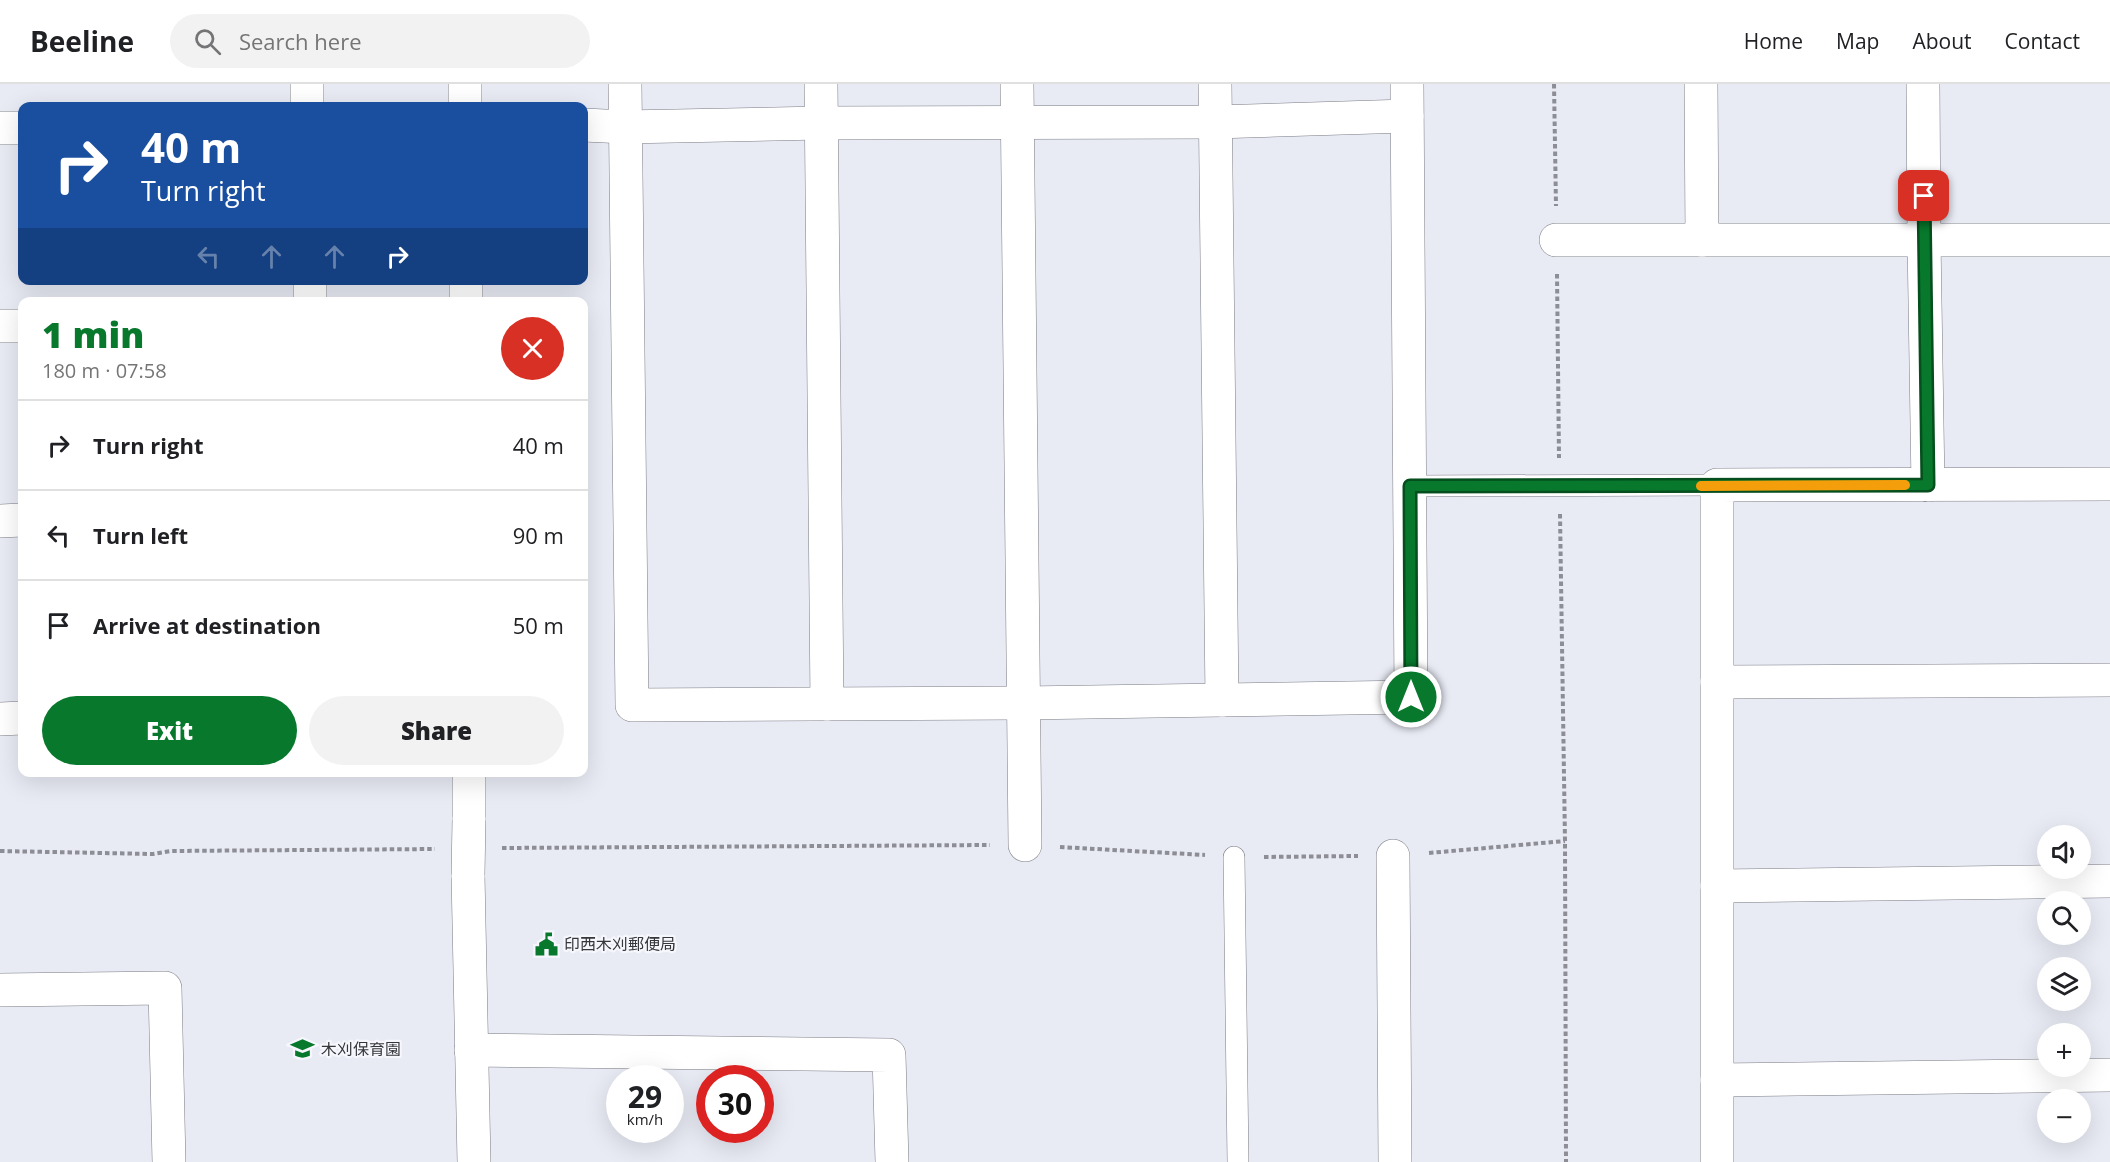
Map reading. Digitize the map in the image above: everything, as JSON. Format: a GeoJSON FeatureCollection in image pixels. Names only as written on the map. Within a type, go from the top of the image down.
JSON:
{"type":"FeatureCollection","features":[{"type":"Feature","properties":{"kind":"street"},"geometry":{"type":"LineString","coordinates":[[307,84],[308,102]]}},
{"type":"Feature","properties":{"kind":"street"},"geometry":{"type":"LineString","coordinates":[[465,84],[465,102]]}},
{"type":"Feature","properties":{"kind":"street"},"geometry":{"type":"LineString","coordinates":[[625,84],[632,705],[1024,703],[1411,697],[1407,84]]}},
{"type":"Feature","properties":{"kind":"street"},"geometry":{"type":"LineString","coordinates":[[821,84],[827,704]]}},
{"type":"Feature","properties":{"kind":"street"},"geometry":{"type":"LineString","coordinates":[[1017,84],[1025,844]]}},
{"type":"Feature","properties":{"kind":"street"},"geometry":{"type":"LineString","coordinates":[[1215,84],[1222,700]]}},
{"type":"Feature","properties":{"kind":"street"},"geometry":{"type":"LineString","coordinates":[[1701,84],[1702,240]]}},
{"type":"Feature","properties":{"kind":"street"},"geometry":{"type":"LineString","coordinates":[[1923,84],[1928,485]]}},
{"type":"Feature","properties":{"kind":"street"},"geometry":{"type":"LineString","coordinates":[[588,125],[625,127],[821,123],[1215,122],[1407,116]]}},
{"type":"Feature","properties":{"kind":"street"},"geometry":{"type":"LineString","coordinates":[[0,128],[18,128]]}},
{"type":"Feature","properties":{"kind":"street"},"geometry":{"type":"LineString","coordinates":[[1557,240],[2110,240]]}},
{"type":"Feature","properties":{"kind":"street"},"geometry":{"type":"LineString","coordinates":[[0,326],[18,326]]}},
{"type":"Feature","properties":{"kind":"street"},"geometry":{"type":"LineString","coordinates":[[1717,1162],[1717,485],[2110,484]]}},
{"type":"Feature","properties":{"kind":"street"},"geometry":{"type":"LineString","coordinates":[[0,521],[18,520]]}},
{"type":"Feature","properties":{"kind":"street"},"geometry":{"type":"LineString","coordinates":[[1717,682],[2110,681]]}},
{"type":"Feature","properties":{"kind":"street"},"geometry":{"type":"LineString","coordinates":[[0,719],[18,718]]}},
{"type":"Feature","properties":{"kind":"street"},"geometry":{"type":"LineString","coordinates":[[469,777],[468,875],[474,1162]]}},
{"type":"Feature","properties":{"kind":"street"},"geometry":{"type":"LineString","coordinates":[[1393,856],[1395,1162]]}},
{"type":"Feature","properties":{"kind":"street"},"geometry":{"type":"LineString","coordinates":[[1717,886],[2110,881]]}},
{"type":"Feature","properties":{"kind":"street"},"geometry":{"type":"LineString","coordinates":[[0,990],[165,988],[169,1162]]}},
{"type":"Feature","properties":{"kind":"street"},"geometry":{"type":"LineString","coordinates":[[471,1050],[889,1055],[892,1162]]}},
{"type":"Feature","properties":{"kind":"street"},"geometry":{"type":"LineString","coordinates":[[1717,1080],[2110,1075]]}},
{"type":"Feature","properties":{"kind":"lane"},"geometry":{"type":"LineString","coordinates":[[1410,486],[1717,485]]}},
{"type":"Feature","properties":{"kind":"lane"},"geometry":{"type":"LineString","coordinates":[[1234,856],[1238,1162]]}},
{"type":"Feature","properties":{"kind":"path"},"geometry":{"type":"LineString","coordinates":[[1554,84],[1565,841],[1566,1162]]}},
{"type":"Feature","properties":{"kind":"path"},"geometry":{"type":"LineString","coordinates":[[491,848],[1025,844],[1234,856],[1393,856],[1565,841]]}},
{"type":"Feature","properties":{"kind":"path"},"geometry":{"type":"LineString","coordinates":[[0,851],[153,854],[171,851],[444,849]]}},
{"type":"Feature","properties":{"kind":"slow traffic"},"geometry":{"type":"LineString","coordinates":[[1701,486],[1905,485]]}},
{"type":"Feature","properties":{"kind":"place","name":"印西木刈郵便局"},"geometry":{"type":"Point","coordinates":[546,944]}},
{"type":"Feature","properties":{"kind":"place","name":"木刈保育園"},"geometry":{"type":"Point","coordinates":[303,1049]}},
{"type":"Feature","properties":{"kind":"route"},"geometry":{"type":"LineString","coordinates":[[1411,697],[1410,486],[1928,485],[1924,196]]}}]}
